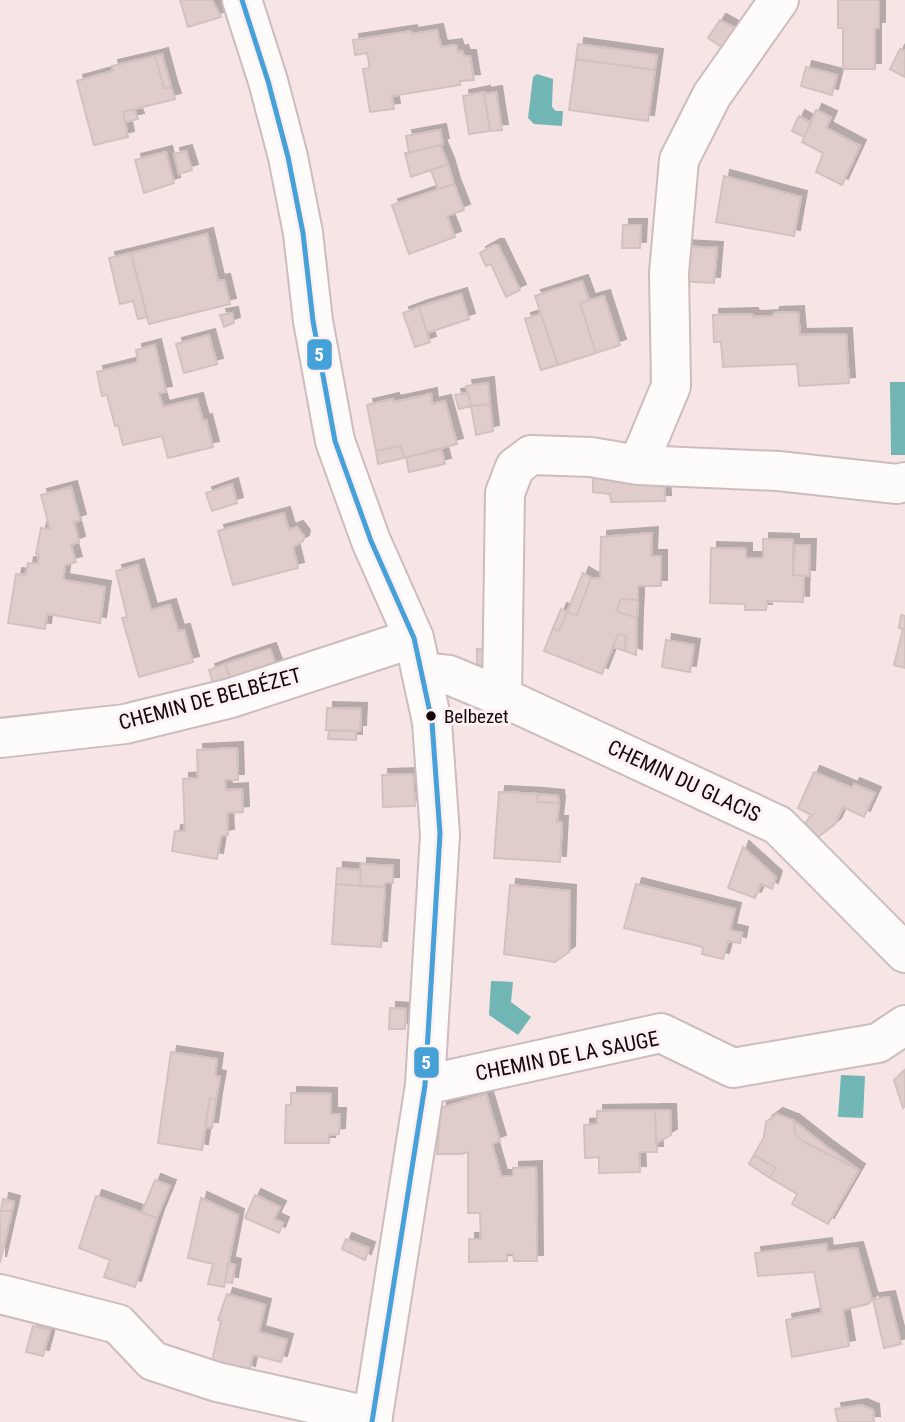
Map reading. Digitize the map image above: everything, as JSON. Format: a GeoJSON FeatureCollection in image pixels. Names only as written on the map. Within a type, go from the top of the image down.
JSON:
{"type":"FeatureCollection","features":[{"type":"Feature","properties":{"kind":"street"},"geometry":{"type":"LineString","coordinates":[[0,1294],[118,1324],[153,1361],[204,1378],[372,1419],[425,1085],[440,834],[432,722],[418,655],[371,541],[335,441],[313,321],[303,233],[288,157],[268,81],[242,0]]}},
{"type":"Feature","properties":{"kind":"street"},"geometry":{"type":"LineString","coordinates":[[638,466],[671,386],[669,273],[679,160],[712,95],[779,0]]}},
{"type":"Feature","properties":{"kind":"street"},"geometry":{"type":"LineString","coordinates":[[502,697],[505,493],[515,467],[531,454],[591,457],[638,466],[778,471],[897,484],[905,482]]}},
{"type":"Feature","properties":{"kind":"street","name":"CHEMIN DU GLACIS"},"geometry":{"type":"LineString","coordinates":[[418,655],[449,675],[778,825],[905,953]]}},
{"type":"Feature","properties":{"kind":"street","name":"CHEMIN DE BELBÉZET"},"geometry":{"type":"LineString","coordinates":[[0,738],[138,721],[418,655]]}},
{"type":"Feature","properties":{"kind":"street","name":"CHEMIN DE LA SAUGE"},"geometry":{"type":"LineString","coordinates":[[425,1085],[661,1034],[733,1068],[878,1043],[905,1025]]}},
{"type":"Feature","properties":{"kind":"water"},"geometry":{"type":"Polygon","coordinates":[[[537,74],[553,79],[552,107],[556,111],[563,111],[562,126],[534,124],[528,118],[533,77],[537,74]]]}},
{"type":"Feature","properties":{"kind":"water"},"geometry":{"type":"Polygon","coordinates":[[[890,382],[905,382],[905,455],[891,455],[890,382]]]}},
{"type":"Feature","properties":{"kind":"water"},"geometry":{"type":"Polygon","coordinates":[[[491,981],[513,982],[511,1002],[531,1017],[518,1035],[489,1015],[491,981]]]}},
{"type":"Feature","properties":{"kind":"water"},"geometry":{"type":"Polygon","coordinates":[[[841,1075],[865,1076],[863,1118],[838,1117],[841,1075]]]}},
{"type":"Feature","properties":{"kind":"building"},"geometry":{"type":"Polygon","coordinates":[[[180,0],[212,0],[221,17],[188,27],[180,0]]]}},
{"type":"Feature","properties":{"kind":"building"},"geometry":{"type":"Polygon","coordinates":[[[838,0],[879,0],[879,28],[875,28],[875,69],[843,69],[843,28],[838,28],[838,0]]]}},
{"type":"Feature","properties":{"kind":"building"},"geometry":{"type":"Polygon","coordinates":[[[720,20],[744,33],[729,52],[708,38],[720,20]]]}},
{"type":"Feature","properties":{"kind":"building"},"geometry":{"type":"Polygon","coordinates":[[[437,30],[441,47],[456,45],[458,52],[462,51],[464,56],[470,56],[474,80],[460,81],[460,85],[392,96],[394,109],[370,112],[363,69],[370,68],[367,53],[355,55],[353,40],[437,30]]]}},
{"type":"Feature","properties":{"kind":"building"},"geometry":{"type":"Polygon","coordinates":[[[578,44],[657,55],[655,70],[576,59],[578,44]]]}},
{"type":"Feature","properties":{"kind":"building"},"geometry":{"type":"Polygon","coordinates":[[[900,49],[905,51],[905,77],[890,69],[900,49]]]}},
{"type":"Feature","properties":{"kind":"building"},"geometry":{"type":"Polygon","coordinates":[[[162,54],[171,87],[164,88],[155,56],[162,54]]]}},
{"type":"Feature","properties":{"kind":"building"},"geometry":{"type":"Polygon","coordinates":[[[155,56],[164,88],[171,87],[175,99],[123,112],[128,137],[94,145],[77,81],[113,71],[112,66],[155,56]]]}},
{"type":"Feature","properties":{"kind":"building"},"geometry":{"type":"Polygon","coordinates":[[[576,59],[655,70],[648,121],[569,110],[576,59]]]}},
{"type":"Feature","properties":{"kind":"building"},"geometry":{"type":"Polygon","coordinates":[[[806,67],[837,75],[832,95],[801,86],[806,67]]]}},
{"type":"Feature","properties":{"kind":"building"},"geometry":{"type":"Polygon","coordinates":[[[484,92],[490,131],[469,134],[463,96],[484,92]]]}},
{"type":"Feature","properties":{"kind":"building"},"geometry":{"type":"Polygon","coordinates":[[[496,92],[502,130],[490,131],[484,94],[496,92]]]}},
{"type":"Feature","properties":{"kind":"building"},"geometry":{"type":"Polygon","coordinates":[[[134,109],[138,119],[125,122],[123,112],[134,109]]]}},
{"type":"Feature","properties":{"kind":"building"},"geometry":{"type":"Polygon","coordinates":[[[816,110],[831,117],[826,128],[860,146],[842,185],[816,172],[823,153],[802,142],[816,110]]]}},
{"type":"Feature","properties":{"kind":"building"},"geometry":{"type":"Polygon","coordinates":[[[799,116],[811,123],[804,137],[792,131],[799,116]]]}},
{"type":"Feature","properties":{"kind":"building"},"geometry":{"type":"Polygon","coordinates":[[[440,130],[443,144],[409,153],[406,136],[440,130]]]}},
{"type":"Feature","properties":{"kind":"building"},"geometry":{"type":"Polygon","coordinates":[[[440,145],[448,164],[411,177],[405,153],[440,145]]]}},
{"type":"Feature","properties":{"kind":"building"},"geometry":{"type":"Polygon","coordinates":[[[186,151],[192,170],[179,174],[174,154],[186,151]]]}},
{"type":"Feature","properties":{"kind":"building"},"geometry":{"type":"Polygon","coordinates":[[[166,152],[174,183],[144,193],[135,160],[166,152]]]}},
{"type":"Feature","properties":{"kind":"building"},"geometry":{"type":"Polygon","coordinates":[[[448,164],[454,184],[438,189],[431,170],[448,164]]]}},
{"type":"Feature","properties":{"kind":"building"},"geometry":{"type":"Polygon","coordinates":[[[724,176],[801,197],[794,236],[716,222],[724,176]]]}},
{"type":"Feature","properties":{"kind":"building"},"geometry":{"type":"Polygon","coordinates":[[[454,184],[464,210],[447,216],[455,237],[409,254],[392,205],[454,184]]]}},
{"type":"Feature","properties":{"kind":"building"},"geometry":{"type":"Polygon","coordinates":[[[623,225],[641,225],[640,248],[622,248],[623,225]]]}},
{"type":"Feature","properties":{"kind":"building"},"geometry":{"type":"Polygon","coordinates":[[[207,234],[218,281],[224,280],[230,304],[149,324],[131,253],[207,234]]]}},
{"type":"Feature","properties":{"kind":"building"},"geometry":{"type":"Polygon","coordinates":[[[498,245],[520,290],[506,297],[491,264],[486,266],[480,253],[498,245]]]}},
{"type":"Feature","properties":{"kind":"building"},"geometry":{"type":"Polygon","coordinates":[[[679,246],[717,248],[714,283],[677,281],[679,246]]]}},
{"type":"Feature","properties":{"kind":"building"},"geometry":{"type":"Polygon","coordinates":[[[131,253],[147,317],[138,319],[133,301],[120,304],[109,258],[131,253]]]}},
{"type":"Feature","properties":{"kind":"building"},"geometry":{"type":"Polygon","coordinates":[[[582,281],[589,300],[580,303],[596,353],[558,365],[535,296],[582,281]]]}},
{"type":"Feature","properties":{"kind":"building"},"geometry":{"type":"Polygon","coordinates":[[[461,294],[469,319],[427,333],[419,307],[461,294]]]}},
{"type":"Feature","properties":{"kind":"building"},"geometry":{"type":"Polygon","coordinates":[[[604,296],[620,345],[596,353],[580,303],[604,296]]]}},
{"type":"Feature","properties":{"kind":"building"},"geometry":{"type":"Polygon","coordinates":[[[419,307],[430,342],[415,347],[403,313],[419,307]]]}},
{"type":"Feature","properties":{"kind":"building"},"geometry":{"type":"Polygon","coordinates":[[[798,312],[800,335],[846,334],[849,383],[799,386],[797,364],[723,367],[721,342],[714,342],[713,315],[752,314],[753,317],[798,312]]]}},
{"type":"Feature","properties":{"kind":"building"},"geometry":{"type":"Polygon","coordinates":[[[232,313],[234,323],[224,327],[220,315],[232,313]]]}},
{"type":"Feature","properties":{"kind":"building"},"geometry":{"type":"Polygon","coordinates":[[[541,314],[558,365],[541,370],[525,319],[541,314]]]}},
{"type":"Feature","properties":{"kind":"building"},"geometry":{"type":"Polygon","coordinates":[[[209,335],[217,364],[184,373],[176,344],[209,335]]]}},
{"type":"Feature","properties":{"kind":"building"},"geometry":{"type":"Polygon","coordinates":[[[155,345],[166,392],[159,393],[163,407],[197,399],[213,447],[168,458],[162,436],[123,445],[107,395],[102,396],[97,372],[138,362],[136,350],[155,345]]]}},
{"type":"Feature","properties":{"kind":"building"},"geometry":{"type":"Polygon","coordinates":[[[488,383],[490,404],[471,406],[466,386],[488,383]]]}},
{"type":"Feature","properties":{"kind":"building"},"geometry":{"type":"Polygon","coordinates":[[[468,393],[471,406],[459,409],[455,395],[468,393]]]}},
{"type":"Feature","properties":{"kind":"building"},"geometry":{"type":"Polygon","coordinates":[[[431,394],[432,404],[445,401],[457,444],[404,458],[401,446],[376,451],[367,405],[431,394]]]}},
{"type":"Feature","properties":{"kind":"building"},"geometry":{"type":"Polygon","coordinates":[[[490,404],[493,431],[476,435],[471,406],[490,404]]]}},
{"type":"Feature","properties":{"kind":"building"},"geometry":{"type":"Polygon","coordinates":[[[401,446],[404,458],[378,464],[376,451],[401,446]]]}},
{"type":"Feature","properties":{"kind":"building"},"geometry":{"type":"Polygon","coordinates":[[[441,448],[445,464],[409,472],[406,457],[441,448]]]}},
{"type":"Feature","properties":{"kind":"building"},"geometry":{"type":"Polygon","coordinates":[[[593,470],[664,477],[665,501],[611,502],[610,494],[593,492],[593,470]]]}},
{"type":"Feature","properties":{"kind":"building"},"geometry":{"type":"Polygon","coordinates":[[[232,484],[237,503],[212,511],[206,493],[232,484]]]}},
{"type":"Feature","properties":{"kind":"building"},"geometry":{"type":"Polygon","coordinates":[[[71,487],[80,520],[74,522],[79,542],[71,545],[76,562],[65,565],[63,580],[105,587],[100,623],[47,614],[45,629],[8,623],[16,574],[26,575],[28,563],[38,564],[39,555],[36,554],[41,528],[50,529],[41,495],[71,487]]]}},
{"type":"Feature","properties":{"kind":"building"},"geometry":{"type":"Polygon","coordinates":[[[284,513],[289,530],[297,527],[304,536],[303,541],[293,547],[298,568],[233,585],[218,531],[284,513]]]}},
{"type":"Feature","properties":{"kind":"building"},"geometry":{"type":"Polygon","coordinates":[[[652,533],[651,556],[661,556],[661,586],[638,586],[638,600],[621,599],[616,611],[637,618],[636,655],[625,651],[626,636],[618,634],[602,674],[544,651],[553,628],[559,631],[567,612],[577,615],[591,578],[600,578],[601,537],[652,533]]]}},
{"type":"Feature","properties":{"kind":"building"},"geometry":{"type":"Polygon","coordinates":[[[763,539],[793,540],[793,575],[804,576],[803,602],[767,601],[766,610],[745,610],[745,604],[710,603],[711,548],[746,549],[746,558],[763,558],[763,539]]]}},
{"type":"Feature","properties":{"kind":"building"},"geometry":{"type":"Polygon","coordinates":[[[795,545],[810,545],[809,576],[793,575],[795,545]]]}},
{"type":"Feature","properties":{"kind":"building"},"geometry":{"type":"Polygon","coordinates":[[[138,565],[151,610],[170,605],[178,631],[184,630],[193,662],[139,677],[122,618],[127,617],[116,571],[138,565]]]}},
{"type":"Feature","properties":{"kind":"building"},"geometry":{"type":"Polygon","coordinates":[[[583,573],[591,578],[577,615],[567,612],[583,573]]]}},
{"type":"Feature","properties":{"kind":"building"},"geometry":{"type":"Polygon","coordinates":[[[621,599],[638,600],[637,618],[616,611],[621,599]]]}},
{"type":"Feature","properties":{"kind":"building"},"geometry":{"type":"Polygon","coordinates":[[[561,609],[567,612],[559,631],[553,628],[561,609]]]}},
{"type":"Feature","properties":{"kind":"building"},"geometry":{"type":"Polygon","coordinates":[[[901,615],[905,616],[905,668],[894,665],[903,629],[899,628],[901,615]]]}},
{"type":"Feature","properties":{"kind":"building"},"geometry":{"type":"Polygon","coordinates":[[[618,634],[626,636],[625,651],[613,647],[618,634]]]}},
{"type":"Feature","properties":{"kind":"building"},"geometry":{"type":"Polygon","coordinates":[[[666,640],[694,645],[690,672],[662,667],[666,640]]]}},
{"type":"Feature","properties":{"kind":"building"},"geometry":{"type":"Polygon","coordinates":[[[270,649],[279,673],[233,688],[225,664],[270,649]]]}},
{"type":"Feature","properties":{"kind":"building"},"geometry":{"type":"Polygon","coordinates":[[[477,649],[488,649],[488,664],[477,665],[477,649]]]}},
{"type":"Feature","properties":{"kind":"building"},"geometry":{"type":"Polygon","coordinates":[[[225,664],[233,688],[216,693],[209,670],[225,664]]]}},
{"type":"Feature","properties":{"kind":"building"},"geometry":{"type":"Polygon","coordinates":[[[327,708],[361,709],[360,731],[326,730],[327,708]]]}},
{"type":"Feature","properties":{"kind":"building"},"geometry":{"type":"Polygon","coordinates":[[[329,731],[356,731],[356,740],[328,739],[329,731]]]}},
{"type":"Feature","properties":{"kind":"building"},"geometry":{"type":"Polygon","coordinates":[[[237,748],[238,780],[225,780],[226,790],[242,789],[243,812],[227,813],[228,835],[221,836],[217,859],[172,851],[175,831],[185,831],[183,779],[198,778],[197,750],[237,748]]]}},
{"type":"Feature","properties":{"kind":"building"},"geometry":{"type":"Polygon","coordinates":[[[814,772],[852,788],[854,784],[875,793],[864,817],[843,807],[835,824],[814,840],[802,829],[811,815],[798,808],[814,772]]]}},
{"type":"Feature","properties":{"kind":"building"},"geometry":{"type":"Polygon","coordinates":[[[413,774],[415,806],[383,807],[382,775],[413,774]]]}},
{"type":"Feature","properties":{"kind":"building"},"geometry":{"type":"Polygon","coordinates":[[[499,792],[538,794],[537,802],[559,803],[557,822],[562,822],[560,862],[494,858],[499,792]]]}},
{"type":"Feature","properties":{"kind":"building"},"geometry":{"type":"Polygon","coordinates":[[[538,794],[558,796],[559,803],[537,802],[538,794]]]}},
{"type":"Feature","properties":{"kind":"building"},"geometry":{"type":"Polygon","coordinates":[[[743,847],[776,877],[772,889],[761,884],[755,898],[728,888],[743,847]]]}},
{"type":"Feature","properties":{"kind":"building"},"geometry":{"type":"Polygon","coordinates":[[[361,864],[393,866],[393,883],[385,883],[385,887],[360,886],[361,864]]]}},
{"type":"Feature","properties":{"kind":"building"},"geometry":{"type":"Polygon","coordinates":[[[337,868],[361,870],[360,886],[336,884],[337,868]]]}},
{"type":"Feature","properties":{"kind":"building"},"geometry":{"type":"Polygon","coordinates":[[[336,884],[385,887],[381,947],[332,944],[336,884]]]}},
{"type":"Feature","properties":{"kind":"building"},"geometry":{"type":"Polygon","coordinates":[[[636,884],[735,909],[730,930],[742,933],[740,943],[728,941],[723,959],[702,954],[703,947],[624,928],[636,884]]]}},
{"type":"Feature","properties":{"kind":"building"},"geometry":{"type":"Polygon","coordinates":[[[510,885],[570,891],[569,952],[555,962],[504,954],[510,885]]]}},
{"type":"Feature","properties":{"kind":"building"},"geometry":{"type":"Polygon","coordinates":[[[390,1008],[406,1009],[405,1029],[389,1029],[390,1008]]]}},
{"type":"Feature","properties":{"kind":"building"},"geometry":{"type":"Polygon","coordinates":[[[171,1052],[217,1059],[215,1076],[220,1077],[216,1099],[210,1098],[202,1150],[158,1143],[171,1052]]]}},
{"type":"Feature","properties":{"kind":"building"},"geometry":{"type":"Polygon","coordinates":[[[905,1070],[905,1106],[903,1108],[894,1080],[905,1070]]]}},
{"type":"Feature","properties":{"kind":"building"},"geometry":{"type":"Polygon","coordinates":[[[291,1093],[331,1094],[331,1114],[340,1114],[339,1134],[329,1135],[329,1143],[285,1143],[286,1105],[291,1105],[291,1093]]]}},
{"type":"Feature","properties":{"kind":"building"},"geometry":{"type":"Polygon","coordinates":[[[486,1094],[500,1141],[492,1144],[501,1176],[513,1176],[513,1168],[536,1167],[537,1261],[514,1261],[513,1254],[507,1254],[507,1261],[469,1262],[469,1239],[481,1239],[480,1213],[468,1213],[468,1152],[437,1154],[441,1108],[486,1094]]]}},
{"type":"Feature","properties":{"kind":"building"},"geometry":{"type":"Polygon","coordinates":[[[210,1098],[216,1099],[212,1128],[205,1127],[210,1098]]]}},
{"type":"Feature","properties":{"kind":"building"},"geometry":{"type":"Polygon","coordinates":[[[655,1110],[657,1152],[639,1152],[640,1172],[599,1173],[599,1157],[585,1158],[584,1125],[597,1124],[597,1111],[655,1110]]]}},
{"type":"Feature","properties":{"kind":"building"},"geometry":{"type":"Polygon","coordinates":[[[655,1110],[670,1110],[671,1135],[656,1143],[655,1110]]]}},
{"type":"Feature","properties":{"kind":"building"},"geometry":{"type":"Polygon","coordinates":[[[777,1114],[794,1121],[795,1134],[802,1141],[859,1170],[828,1224],[792,1204],[797,1194],[770,1178],[776,1168],[754,1155],[764,1137],[766,1122],[777,1114]]]}},
{"type":"Feature","properties":{"kind":"building"},"geometry":{"type":"Polygon","coordinates":[[[794,1121],[859,1170],[802,1141],[795,1134],[794,1121]]]}},
{"type":"Feature","properties":{"kind":"building"},"geometry":{"type":"Polygon","coordinates":[[[754,1155],[776,1168],[770,1178],[749,1164],[754,1155]]]}},
{"type":"Feature","properties":{"kind":"building"},"geometry":{"type":"Polygon","coordinates":[[[155,1180],[170,1186],[157,1218],[142,1212],[155,1180]]]}},
{"type":"Feature","properties":{"kind":"building"},"geometry":{"type":"Polygon","coordinates":[[[255,1195],[280,1207],[274,1219],[283,1223],[279,1233],[245,1218],[255,1195]]]}},
{"type":"Feature","properties":{"kind":"building"},"geometry":{"type":"Polygon","coordinates":[[[96,1196],[157,1218],[135,1287],[104,1277],[110,1260],[79,1248],[96,1196]]]}},
{"type":"Feature","properties":{"kind":"building"},"geometry":{"type":"Polygon","coordinates":[[[201,1198],[238,1215],[224,1287],[208,1284],[213,1264],[188,1258],[201,1198]]]}},
{"type":"Feature","properties":{"kind":"building"},"geometry":{"type":"Polygon","coordinates":[[[3,1199],[14,1202],[12,1211],[1,1211],[3,1199]]]}},
{"type":"Feature","properties":{"kind":"building"},"geometry":{"type":"Polygon","coordinates":[[[0,1211],[12,1211],[0,1263],[0,1211]]]}},
{"type":"Feature","properties":{"kind":"building"},"geometry":{"type":"Polygon","coordinates":[[[346,1239],[369,1248],[365,1260],[342,1249],[346,1239]]]}},
{"type":"Feature","properties":{"kind":"building"},"geometry":{"type":"Polygon","coordinates":[[[826,1244],[827,1252],[857,1248],[872,1300],[868,1304],[843,1310],[849,1346],[792,1357],[786,1320],[822,1313],[814,1272],[758,1276],[755,1253],[826,1244]]]}},
{"type":"Feature","properties":{"kind":"building"},"geometry":{"type":"Polygon","coordinates":[[[228,1263],[235,1265],[232,1283],[225,1282],[228,1263]]]}},
{"type":"Feature","properties":{"kind":"building"},"geometry":{"type":"Polygon","coordinates":[[[227,1294],[265,1305],[259,1332],[287,1340],[281,1362],[253,1355],[249,1372],[212,1361],[221,1321],[218,1320],[227,1294]]]}},
{"type":"Feature","properties":{"kind":"building"},"geometry":{"type":"Polygon","coordinates":[[[889,1297],[901,1344],[884,1348],[873,1299],[889,1297]]]}},
{"type":"Feature","properties":{"kind":"building"},"geometry":{"type":"Polygon","coordinates":[[[33,1326],[50,1330],[43,1356],[26,1352],[33,1326]]]}},
{"type":"Feature","properties":{"kind":"building"},"geometry":{"type":"Polygon","coordinates":[[[861,1405],[873,1410],[874,1422],[838,1422],[835,1409],[861,1405]]]}},
{"type":"Feature","properties":{"kind":"transit line","name":"5"},"geometry":{"type":"LineString","coordinates":[[242,0],[268,81],[288,157],[303,233],[313,321],[335,441],[371,541],[414,638],[432,722],[440,834],[425,1085],[372,1422]]}},
{"type":"Feature","properties":{"kind":"place","name":"Belbezet"},"geometry":{"type":"Point","coordinates":[431,716]}}]}
